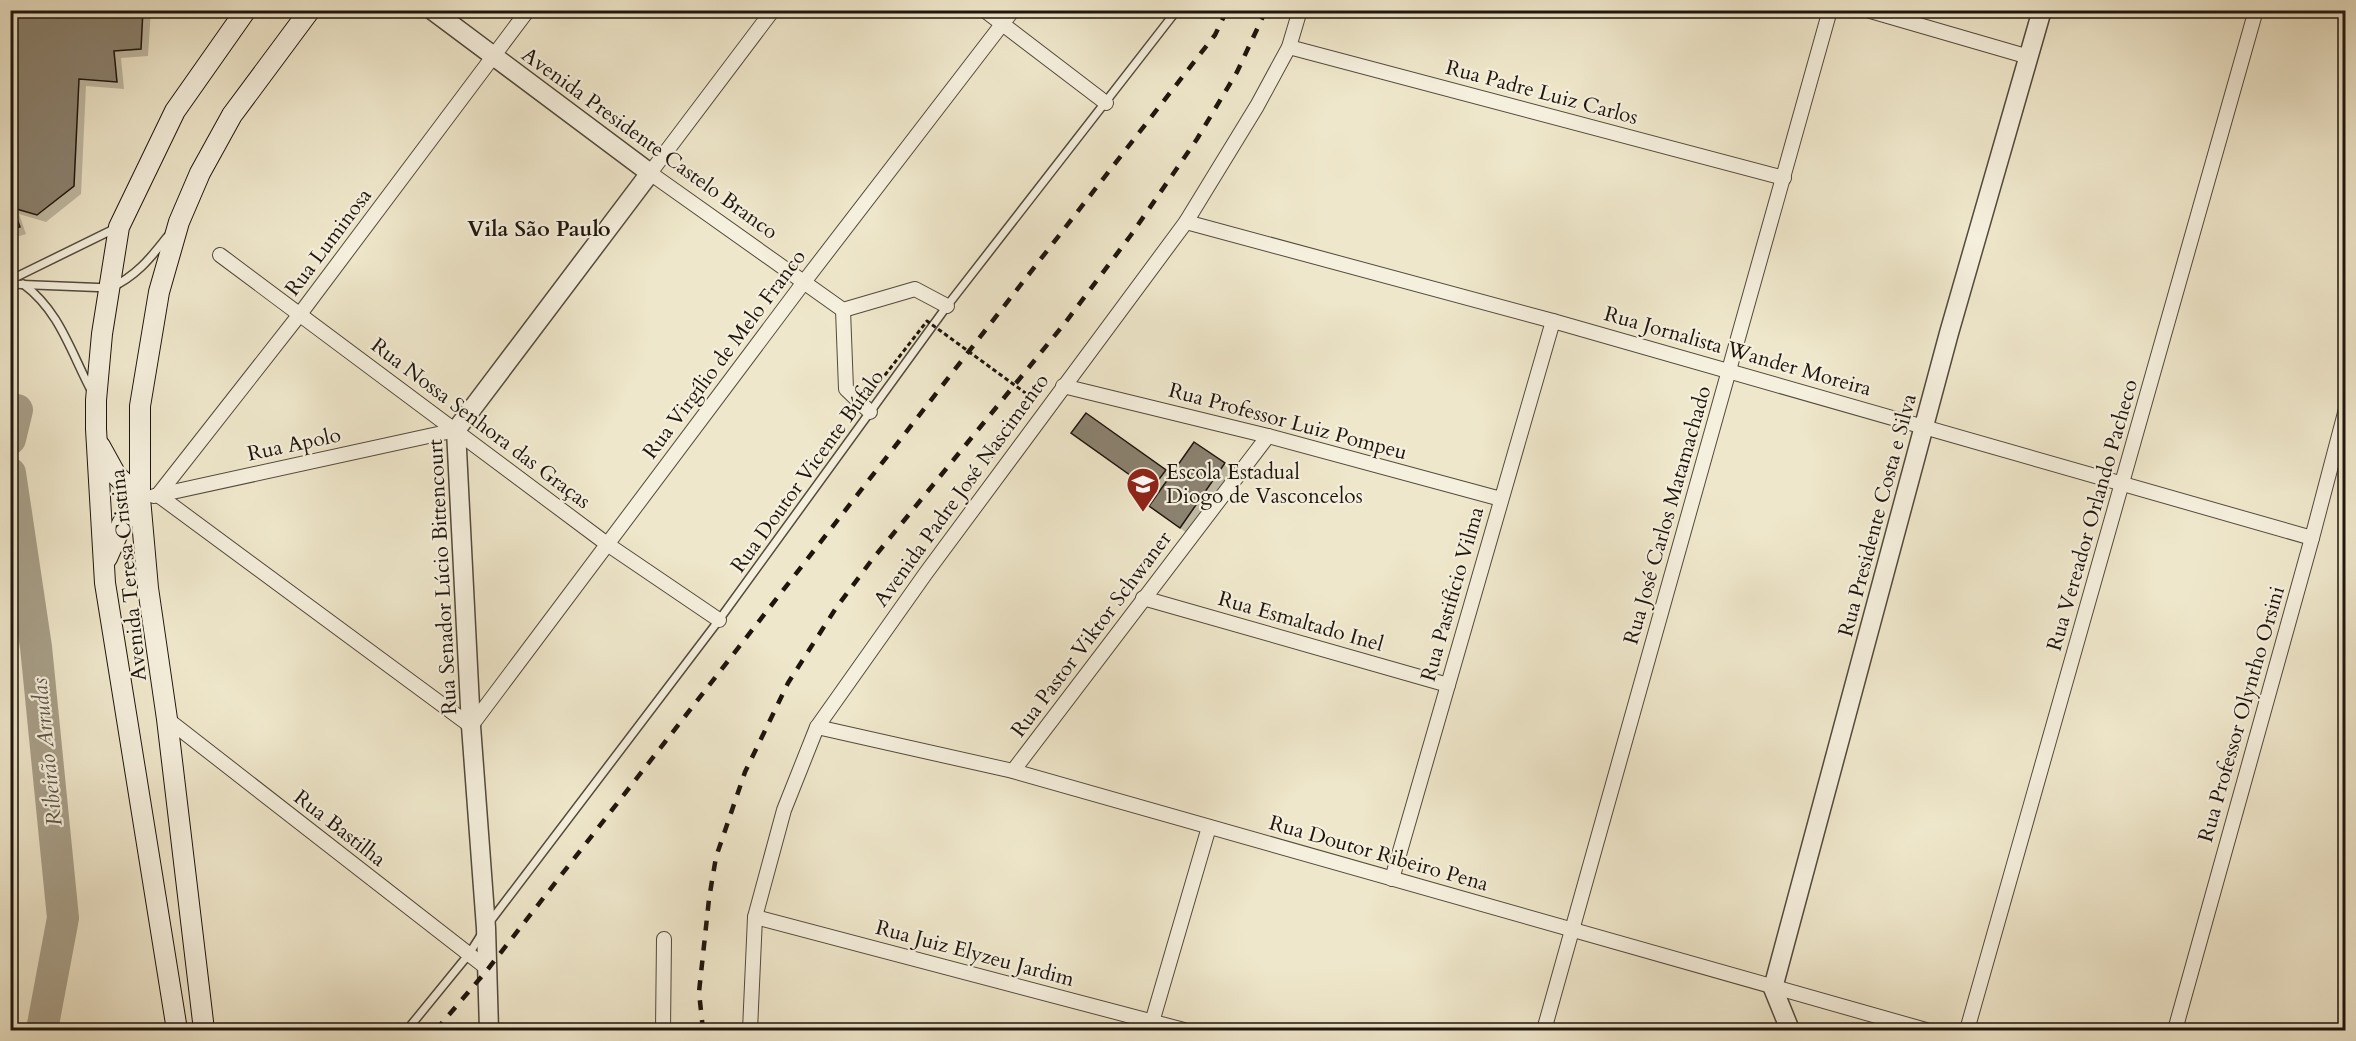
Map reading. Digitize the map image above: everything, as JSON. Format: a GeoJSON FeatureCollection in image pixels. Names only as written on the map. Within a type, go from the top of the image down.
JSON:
{"type":"FeatureCollection","features":[{"type":"Feature","properties":{"kind":"main road","name":"Avenida Teresa Cristina"},"geometry":{"type":"LineString","coordinates":[[177,1030],[105,583],[96,400],[102,334],[119,227],[175,111],[246,10]]}},
{"type":"Feature","properties":{"kind":"main road","name":"Avenida Teresa Cristina"},"geometry":{"type":"LineString","coordinates":[[204,1030],[167,720],[148,588],[149,497],[140,406],[159,292],[179,222],[200,173],[232,115],[310,10]]}},
{"type":"Feature","properties":{"kind":"main road"},"geometry":{"type":"LineString","coordinates":[[96,429],[100,446],[112,468],[127,487],[149,497],[118,531],[104,567]]}},
{"type":"Feature","properties":{"kind":"street","name":"Avenida Presidente Castelo Branco"},"geometry":{"type":"LineString","coordinates":[[432,10],[650,173],[843,310]]}},
{"type":"Feature","properties":{"kind":"street","name":"Rua Luminosa"},"geometry":{"type":"LineString","coordinates":[[149,497],[300,314],[495,57],[528,10]]}},
{"type":"Feature","properties":{"kind":"street","name":"Rua Senador Lúcio Bittencourt"},"geometry":{"type":"LineString","coordinates":[[489,1030],[486,928],[471,726],[456,430],[773,10]]}},
{"type":"Feature","properties":{"kind":"street"},"geometry":{"type":"LineString","coordinates":[[984,10],[1106,103]]}},
{"type":"Feature","properties":{"kind":"street","name":"Rua Virgílio de Melo Franco"},"geometry":{"type":"LineString","coordinates":[[471,726],[804,282],[1004,25],[1013,10]]}},
{"type":"Feature","properties":{"kind":"street","name":"Avenida Padre José Nascimento"},"geometry":{"type":"LineString","coordinates":[[750,1030],[755,917],[784,810],[817,727],[926,573],[1186,222],[1257,106],[1288,47],[1300,10]]}},
{"type":"Feature","properties":{"kind":"street","name":"Rua José Carlos Matamachado"},"geometry":{"type":"LineString","coordinates":[[1544,1030],[1830,10]]}},
{"type":"Feature","properties":{"kind":"street"},"geometry":{"type":"LineString","coordinates":[[1866,10],[2030,57]]}},
{"type":"Feature","properties":{"kind":"street","name":"Rua Presidente Costa e Silva"},"geometry":{"type":"LineString","coordinates":[[1773,988],[1949,333],[2042,10]]}},
{"type":"Feature","properties":{"kind":"street","name":"Rua Vereador Orlando Pacheco"},"geometry":{"type":"LineString","coordinates":[[1967,1030],[2256,10]]}},
{"type":"Feature","properties":{"kind":"street","name":"Rua Padre Luiz Carlos"},"geometry":{"type":"LineString","coordinates":[[1288,47],[1784,178]]}},
{"type":"Feature","properties":{"kind":"street","name":"Rua Jornalista Wander Moreira"},"geometry":{"type":"LineString","coordinates":[[1186,222],[1553,321],[2123,482],[2312,538]]}},
{"type":"Feature","properties":{"kind":"street","name":"Rua Nossa Senhora das Graças"},"geometry":{"type":"LineString","coordinates":[[220,255],[607,544],[719,620]]}},
{"type":"Feature","properties":{"kind":"street"},"geometry":{"type":"LineString","coordinates":[[870,412],[846,389],[843,310],[915,289],[947,306]]}},
{"type":"Feature","properties":{"kind":"street","name":"Rua Pastifício Vilma"},"geometry":{"type":"LineString","coordinates":[[1392,879],[1553,321]]}},
{"type":"Feature","properties":{"kind":"street","name":"Rua Professor Luiz Pompeu"},"geometry":{"type":"LineString","coordinates":[[1063,386],[1268,436],[1502,500]]}},
{"type":"Feature","properties":{"kind":"street","name":"Rua Professor Olyntho Orsini"},"geometry":{"type":"LineString","coordinates":[[2175,1030],[2346,409]]}},
{"type":"Feature","properties":{"kind":"street","name":"Rua Apolo"},"geometry":{"type":"LineString","coordinates":[[149,497],[456,430]]}},
{"type":"Feature","properties":{"kind":"street","name":"Rua Pastor Viktor Schwaner"},"geometry":{"type":"LineString","coordinates":[[1013,771],[1268,436]]}},
{"type":"Feature","properties":{"kind":"street"},"geometry":{"type":"LineString","coordinates":[[149,497],[471,726]]}},
{"type":"Feature","properties":{"kind":"street","name":"Rua Esmaltado Inel"},"geometry":{"type":"LineString","coordinates":[[1143,598],[1448,685]]}},
{"type":"Feature","properties":{"kind":"street","name":"Rua Bastilha"},"geometry":{"type":"LineString","coordinates":[[167,720],[488,969]]}},
{"type":"Feature","properties":{"kind":"street","name":"Rua Doutor Ribeiro Pena"},"geometry":{"type":"LineString","coordinates":[[817,727],[1013,771],[1926,1030]]}},
{"type":"Feature","properties":{"kind":"street"},"geometry":{"type":"LineString","coordinates":[[1151,1026],[1209,827]]}},
{"type":"Feature","properties":{"kind":"street","name":"Rua Juiz Elyzeu Jardim"},"geometry":{"type":"LineString","coordinates":[[755,917],[1151,1026],[1184,1030]]}},
{"type":"Feature","properties":{"kind":"street"},"geometry":{"type":"LineString","coordinates":[[663,1030],[664,939]]}},
{"type":"Feature","properties":{"kind":"street"},"geometry":{"type":"LineString","coordinates":[[1773,988],[1790,1030]]}},
{"type":"Feature","properties":{"kind":"lane","name":"Rua Doutor Vicente Búfalo"},"geometry":{"type":"LineString","coordinates":[[407,1030],[469,954],[486,928],[719,620],[947,306],[1178,10]]}},
{"type":"Feature","properties":{"kind":"lane"},"geometry":{"type":"LineString","coordinates":[[10,282],[110,288],[124,282],[146,264],[179,222]]}},
{"type":"Feature","properties":{"kind":"lane"},"geometry":{"type":"LineString","coordinates":[[10,282],[119,227]]}},
{"type":"Feature","properties":{"kind":"lane"},"geometry":{"type":"LineString","coordinates":[[23,284],[38,295],[64,331],[96,400]]}},
{"type":"Feature","properties":{"kind":"path"},"geometry":{"type":"LineString","coordinates":[[872,393],[927,321],[1035,400],[986,464]]}},
{"type":"Feature","properties":{"kind":"building"},"geometry":{"type":"Polygon","coordinates":[[[10,10],[143,10],[141,49],[114,51],[117,82],[79,79],[74,186],[37,215],[13,208],[20,227],[10,229],[10,10]]]}},
{"type":"Feature","properties":{"kind":"building"},"geometry":{"type":"Polygon","coordinates":[[[1086,413],[1166,470],[1151,490],[1071,433],[1086,413]]]}},
{"type":"Feature","properties":{"kind":"building"},"geometry":{"type":"Polygon","coordinates":[[[1194,442],[1225,463],[1180,528],[1149,506],[1194,442]]]}},
{"type":"Feature","properties":{"kind":"waterway","name":"Ribeirão Arrudas"},"geometry":{"type":"LineString","coordinates":[[10,439],[17,410]]}},
{"type":"Feature","properties":{"kind":"waterway","name":"Ribeirão Arrudas"},"geometry":{"type":"LineString","coordinates":[[10,473],[36,647],[63,918],[42,1030]]}},
{"type":"Feature","properties":{"kind":"railway"},"geometry":{"type":"LineString","coordinates":[[436,1030],[488,969],[1215,35],[1227,10]]}},
{"type":"Feature","properties":{"kind":"railway"},"geometry":{"type":"LineString","coordinates":[[703,1030],[699,992],[716,857],[745,772],[788,683],[836,608],[871,561],[1065,323],[1131,235],[1197,139],[1237,72],[1266,10]]}},
{"type":"Feature","properties":{"kind":"place","name":"Escola Estadual Diogo de Vasconcelos"},"geometry":{"type":"Point","coordinates":[1143,513]}},
{"type":"Feature","properties":{"kind":"district","name":"Vila São Paulo"},"geometry":{"type":"Point","coordinates":[539,228]}}]}
